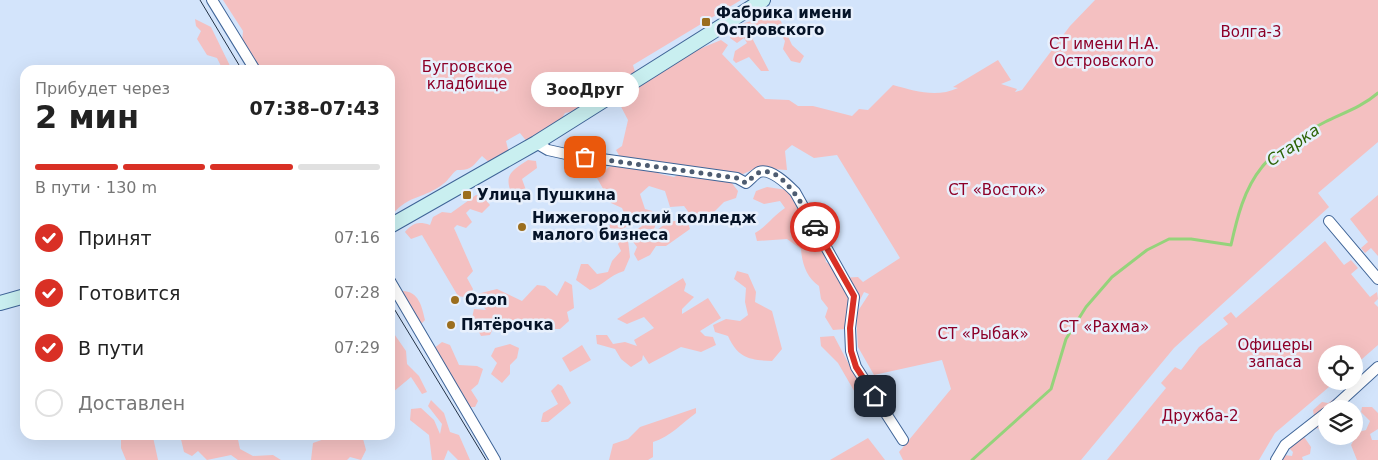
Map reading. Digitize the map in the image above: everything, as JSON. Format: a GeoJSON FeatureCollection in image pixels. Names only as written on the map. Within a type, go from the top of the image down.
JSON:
{"type":"FeatureCollection","features":[{"type":"Feature","properties":{"kind":"street"},"geometry":{"type":"LineString","coordinates":[[212,0],[251,65]]}},
{"type":"Feature","properties":{"kind":"street"},"geometry":{"type":"LineString","coordinates":[[395,223],[536,143],[763,0]]}},
{"type":"Feature","properties":{"kind":"street"},"geometry":{"type":"LineString","coordinates":[[536,143],[548,150],[566,154],[737,178],[746,183],[759,172],[768,172],[783,181],[795,192],[854,296],[850,328],[851,351],[856,367],[903,440]]}},
{"type":"Feature","properties":{"kind":"street"},"geometry":{"type":"LineString","coordinates":[[1330,221],[1378,279]]}},
{"type":"Feature","properties":{"kind":"street"},"geometry":{"type":"LineString","coordinates":[[395,290],[495,460]]}},
{"type":"Feature","properties":{"kind":"street"},"geometry":{"type":"LineString","coordinates":[[0,303],[20,297]]}},
{"type":"Feature","properties":{"kind":"street"},"geometry":{"type":"LineString","coordinates":[[1342,400],[1378,367]]}},
{"type":"Feature","properties":{"kind":"street"},"geometry":{"type":"LineString","coordinates":[[1276,460],[1285,445],[1318,419]]}},
{"type":"Feature","properties":{"kind":"green space","name":"Бугровское кладбище"},"geometry":{"type":"Polygon","coordinates":[[[223,0],[741,0],[633,65],[635,72],[625,80],[618,74],[614,76],[597,100],[581,109],[565,113],[558,125],[528,143],[520,133],[506,141],[509,153],[491,164],[482,156],[472,167],[466,170],[457,170],[437,189],[405,203],[395,212],[395,65],[256,65],[242,42],[243,31],[223,0]]]}},
{"type":"Feature","properties":{"kind":"green space"},"geometry":{"type":"Polygon","coordinates":[[[1095,0],[1378,0],[1378,142],[1318,193],[1329,207],[1174,348],[1081,460],[903,460],[899,452],[951,389],[942,360],[874,375],[858,347],[856,314],[869,294],[864,292],[860,300],[850,305],[846,329],[833,330],[825,317],[828,308],[821,299],[819,286],[811,279],[806,270],[801,249],[787,239],[757,241],[755,233],[785,208],[780,201],[764,204],[753,199],[756,191],[767,187],[787,190],[800,208],[804,225],[819,240],[826,262],[834,267],[841,278],[858,277],[863,282],[900,258],[837,155],[814,158],[792,145],[785,151],[787,170],[756,168],[743,174],[620,157],[616,150],[622,146],[628,120],[617,99],[697,50],[721,40],[728,45],[722,54],[765,99],[789,100],[798,106],[813,106],[852,116],[859,109],[868,110],[893,85],[925,92],[942,93],[958,88],[953,87],[998,60],[1011,80],[1001,84],[1017,89],[1015,92],[1022,90],[1070,26],[1095,0]]]}},
{"type":"Feature","properties":{"kind":"green space"},"geometry":{"type":"Polygon","coordinates":[[[770,10],[778,15],[792,45],[804,56],[800,63],[791,61],[783,49],[785,41],[782,36],[774,33],[768,23],[750,34],[769,71],[761,71],[749,57],[736,63],[733,60],[735,51],[747,43],[744,38],[737,43],[730,38],[732,34],[740,31],[742,24],[754,20],[770,10]]]}},
{"type":"Feature","properties":{"kind":"green space"},"geometry":{"type":"Polygon","coordinates":[[[195,19],[211,27],[230,65],[220,65],[217,58],[207,55],[197,39],[201,31],[196,26],[195,19]]]}},
{"type":"Feature","properties":{"kind":"green space"},"geometry":{"type":"Polygon","coordinates":[[[528,160],[536,161],[537,168],[522,179],[527,193],[523,202],[514,200],[509,186],[509,176],[516,168],[528,160]]]}},
{"type":"Feature","properties":{"kind":"green space"},"geometry":{"type":"Polygon","coordinates":[[[624,163],[634,169],[650,168],[660,174],[674,177],[684,172],[724,173],[738,191],[736,198],[724,202],[708,218],[693,218],[684,206],[670,207],[665,191],[649,186],[640,194],[645,209],[652,211],[658,219],[654,229],[647,229],[652,237],[646,242],[652,241],[657,231],[670,222],[687,220],[690,229],[666,246],[656,246],[650,255],[638,261],[634,254],[637,247],[628,235],[642,226],[639,218],[617,233],[609,227],[611,222],[625,215],[622,208],[611,203],[597,178],[609,167],[624,163]]]}},
{"type":"Feature","properties":{"kind":"green space"},"geometry":{"type":"Polygon","coordinates":[[[476,195],[484,198],[490,205],[482,213],[470,209],[466,213],[472,222],[466,228],[457,225],[454,228],[473,271],[467,278],[473,289],[469,298],[458,296],[422,235],[411,239],[405,232],[416,224],[430,225],[433,217],[442,212],[451,213],[476,195]]]}},
{"type":"Feature","properties":{"kind":"green space"},"geometry":{"type":"Polygon","coordinates":[[[1378,195],[1378,256],[1371,248],[1365,253],[1361,248],[1368,242],[1350,219],[1378,195]]]}},
{"type":"Feature","properties":{"kind":"green space"},"geometry":{"type":"Polygon","coordinates":[[[621,238],[628,240],[630,257],[624,271],[590,290],[576,280],[581,264],[588,264],[597,274],[608,272],[612,261],[621,251],[618,244],[621,238]]]}},
{"type":"Feature","properties":{"kind":"green space","name":"Офицеры запаса"},"geometry":{"type":"Polygon","coordinates":[[[1325,241],[1344,265],[1351,260],[1358,268],[1351,274],[1370,297],[1377,292],[1378,299],[1374,303],[1378,307],[1378,345],[1363,358],[1363,345],[1318,345],[1318,390],[1325,390],[1275,433],[1259,460],[1107,460],[1166,388],[1161,383],[1175,367],[1181,370],[1199,347],[1228,324],[1223,318],[1231,312],[1236,318],[1325,241]]]}},
{"type":"Feature","properties":{"kind":"green space"},"geometry":{"type":"Polygon","coordinates":[[[737,271],[748,274],[756,292],[755,302],[772,311],[782,349],[772,361],[757,360],[745,356],[736,349],[728,336],[715,332],[713,325],[726,319],[740,321],[748,315],[745,302],[746,288],[734,279],[737,271]]]}},
{"type":"Feature","properties":{"kind":"green space"},"geometry":{"type":"Polygon","coordinates":[[[683,278],[686,284],[684,291],[694,297],[682,309],[682,314],[708,298],[721,318],[700,331],[705,336],[713,337],[716,345],[701,352],[681,347],[649,364],[643,355],[642,360],[631,367],[621,359],[615,349],[597,344],[596,335],[607,335],[613,344],[625,342],[637,346],[634,340],[654,328],[644,317],[627,324],[617,319],[683,278]]]}},
{"type":"Feature","properties":{"kind":"green space"},"geometry":{"type":"Polygon","coordinates":[[[565,281],[572,285],[574,308],[567,312],[569,321],[560,329],[551,329],[542,322],[534,327],[495,324],[490,335],[481,336],[472,318],[474,309],[486,310],[478,300],[477,294],[497,289],[522,301],[537,285],[545,286],[557,296],[565,281]]]}},
{"type":"Feature","properties":{"kind":"green space"},"geometry":{"type":"Polygon","coordinates":[[[402,291],[412,294],[419,301],[425,320],[419,326],[397,300],[402,291]]]}},
{"type":"Feature","properties":{"kind":"green space"},"geometry":{"type":"Polygon","coordinates":[[[395,335],[406,351],[407,364],[419,376],[427,392],[422,394],[411,377],[395,390],[395,335]]]}},
{"type":"Feature","properties":{"kind":"green space"},"geometry":{"type":"Polygon","coordinates":[[[834,336],[864,393],[864,399],[857,396],[838,363],[821,346],[820,337],[834,336]]]}},
{"type":"Feature","properties":{"kind":"green space"},"geometry":{"type":"Polygon","coordinates":[[[442,342],[450,345],[459,365],[477,366],[483,369],[478,384],[471,390],[478,401],[475,407],[462,407],[454,385],[432,363],[428,353],[442,342]]]}},
{"type":"Feature","properties":{"kind":"green space"},"geometry":{"type":"Polygon","coordinates":[[[510,344],[519,348],[517,358],[510,365],[510,374],[502,383],[491,374],[497,363],[491,356],[495,348],[510,344]]]}},
{"type":"Feature","properties":{"kind":"green space"},"geometry":{"type":"Polygon","coordinates":[[[582,345],[591,360],[570,372],[562,358],[582,345]]]}},
{"type":"Feature","properties":{"kind":"green space"},"geometry":{"type":"Polygon","coordinates":[[[558,384],[562,386],[571,403],[548,422],[541,422],[543,413],[558,404],[551,391],[558,384]]]}},
{"type":"Feature","properties":{"kind":"green space"},"geometry":{"type":"Polygon","coordinates":[[[431,400],[444,413],[450,432],[459,435],[470,460],[458,460],[448,450],[444,460],[432,460],[429,435],[410,420],[411,409],[421,408],[434,420],[440,434],[442,424],[428,406],[431,400]]]}},
{"type":"Feature","properties":{"kind":"green space"},"geometry":{"type":"Polygon","coordinates":[[[1318,406],[1318,428],[1314,428],[1311,418],[1314,416],[1313,410],[1318,406]]]}},
{"type":"Feature","properties":{"kind":"green space"},"geometry":{"type":"Polygon","coordinates":[[[1363,407],[1372,407],[1378,413],[1378,429],[1370,434],[1372,440],[1378,440],[1378,460],[1357,460],[1351,445],[1363,445],[1363,431],[1366,430],[1370,421],[1363,414],[1363,407]]]}},
{"type":"Feature","properties":{"kind":"green space"},"geometry":{"type":"Polygon","coordinates":[[[696,408],[696,413],[676,429],[665,437],[653,442],[653,457],[648,460],[609,460],[613,444],[628,439],[640,427],[696,408]]]}},
{"type":"Feature","properties":{"kind":"green space"},"geometry":{"type":"Polygon","coordinates":[[[1300,431],[1311,447],[1310,454],[1302,457],[1303,460],[1273,460],[1277,454],[1292,456],[1293,452],[1284,443],[1300,431]]]}},
{"type":"Feature","properties":{"kind":"green space"},"geometry":{"type":"Polygon","coordinates":[[[868,438],[885,460],[830,460],[868,438]]]}},
{"type":"Feature","properties":{"kind":"green space"},"geometry":{"type":"Polygon","coordinates":[[[121,440],[154,440],[158,460],[126,460],[121,448],[121,440]]]}},
{"type":"Feature","properties":{"kind":"green space"},"geometry":{"type":"Polygon","coordinates":[[[181,440],[238,440],[240,449],[253,456],[273,455],[281,460],[238,460],[231,455],[207,460],[198,451],[192,456],[184,452],[181,440]]]}},
{"type":"Feature","properties":{"kind":"green space"},"geometry":{"type":"Polygon","coordinates":[[[322,440],[363,440],[366,450],[361,460],[350,457],[347,460],[311,460],[313,443],[322,440]]]}},
{"type":"Feature","properties":{"kind":"waterway","name":"Старка"},"geometry":{"type":"LineString","coordinates":[[972,460],[1051,389],[1066,339],[1086,307],[1112,277],[1147,250],[1169,239],[1191,239],[1231,245],[1246,194],[1262,167],[1282,149],[1310,131],[1359,106],[1378,93]]}},
{"type":"Feature","properties":{"kind":"tram line"},"geometry":{"type":"LineString","coordinates":[[200,0],[239,65]]}},
{"type":"Feature","properties":{"kind":"tram line"},"geometry":{"type":"LineString","coordinates":[[395,310],[486,460]]}},
{"type":"Feature","properties":{"kind":"way so far"},"geometry":{"type":"LineString","coordinates":[[585,157],[737,178],[746,183],[759,172],[768,172],[783,181],[795,192],[815,227]]}},
{"type":"Feature","properties":{"kind":"place","name":"Фабрика имени Островского"},"geometry":{"type":"Point","coordinates":[706,22]}},
{"type":"Feature","properties":{"kind":"place","name":"ЗооДруг"},"geometry":{"type":"Point","coordinates":[585,157]}},
{"type":"Feature","properties":{"kind":"place","name":"Улица Пушкина"},"geometry":{"type":"Point","coordinates":[467,195]}},
{"type":"Feature","properties":{"kind":"place","name":"Нижегородский колледж малого бизнеса"},"geometry":{"type":"Point","coordinates":[522,227]}},
{"type":"Feature","properties":{"kind":"place","name":"Ozon"},"geometry":{"type":"Point","coordinates":[455,300]}},
{"type":"Feature","properties":{"kind":"place","name":"Пятёрочка"},"geometry":{"type":"Point","coordinates":[451,325]}},
{"type":"Feature","properties":{"kind":"route"},"geometry":{"type":"LineString","coordinates":[[815,227],[854,296],[850,328],[851,351],[856,367],[875,396]]}},
{"type":"Feature","properties":{"kind":"park label","name":"Волга-3"},"geometry":{"type":"Point","coordinates":[1251,32]}},
{"type":"Feature","properties":{"kind":"park label","name":"СТ имени Н.А. Островского"},"geometry":{"type":"Point","coordinates":[1104,52]}},
{"type":"Feature","properties":{"kind":"park label","name":"СТ «Восток»"},"geometry":{"type":"Point","coordinates":[997,190]}},
{"type":"Feature","properties":{"kind":"park label","name":"СТ «Рахма»"},"geometry":{"type":"Point","coordinates":[1104,327]}},
{"type":"Feature","properties":{"kind":"park label","name":"СТ «Рыбак»"},"geometry":{"type":"Point","coordinates":[983,334]}},
{"type":"Feature","properties":{"kind":"park label","name":"Дружба-2"},"geometry":{"type":"Point","coordinates":[1200,416]}}]}
